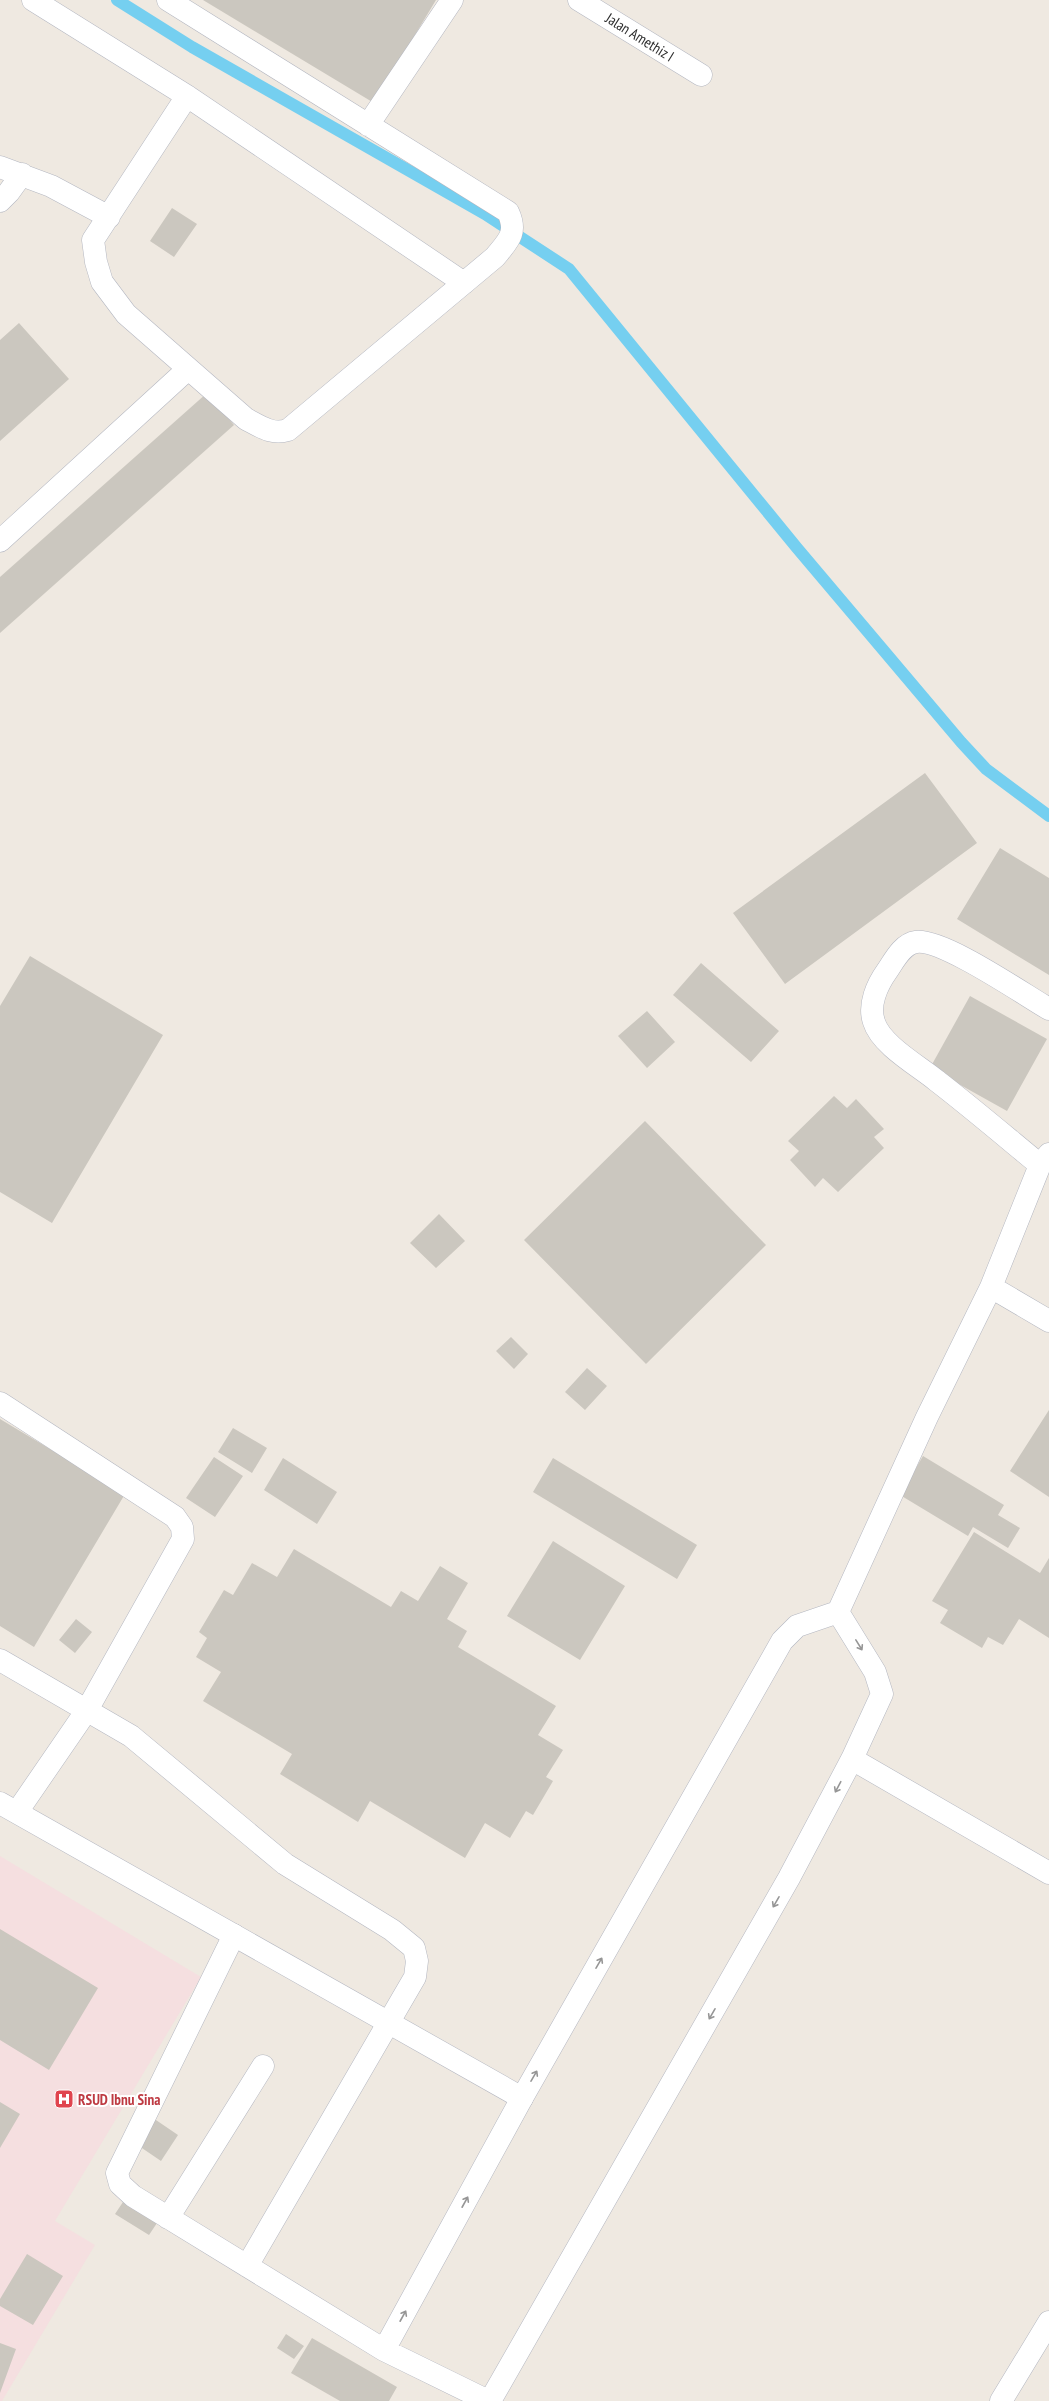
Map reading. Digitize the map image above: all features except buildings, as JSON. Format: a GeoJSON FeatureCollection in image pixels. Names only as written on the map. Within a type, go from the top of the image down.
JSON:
{"type":"FeatureCollection","features":[{"type":"Feature","properties":{"kind":"street"},"geometry":{"type":"LineString","coordinates":[[33,0],[187,96],[464,283]]}},
{"type":"Feature","properties":{"kind":"street"},"geometry":{"type":"LineString","coordinates":[[168,0],[508,212],[510,234],[495,256],[288,430],[279,433],[269,431],[246,419],[126,314],[102,282],[96,262],[93,240],[187,96]]}},
{"type":"Feature","properties":{"kind":"street"},"geometry":{"type":"LineString","coordinates":[[368,124],[452,0]]}},
{"type":"Feature","properties":{"kind":"street","name":"Jalan Amethiz I"},"geometry":{"type":"LineString","coordinates":[[579,0],[701,75]]}},
{"type":"Feature","properties":{"kind":"street"},"geometry":{"type":"LineString","coordinates":[[0,167],[22,174],[109,216]]}},
{"type":"Feature","properties":{"kind":"street"},"geometry":{"type":"LineString","coordinates":[[0,201],[10,192],[22,174]]}},
{"type":"Feature","properties":{"kind":"street"},"geometry":{"type":"LineString","coordinates":[[0,541],[188,369]]}},
{"type":"Feature","properties":{"kind":"street"},"geometry":{"type":"LineString","coordinates":[[384,2350],[522,2098],[782,1641],[797,1626],[838,1612],[927,1417],[991,1287],[1045,1160],[892,1047],[874,1022],[872,1001],[884,976],[900,951],[914,942],[931,942],[962,958],[1049,1009]]}},
{"type":"Feature","properties":{"kind":"street"},"geometry":{"type":"LineString","coordinates":[[991,1287],[1049,1321]]}},
{"type":"Feature","properties":{"kind":"street"},"geometry":{"type":"LineString","coordinates":[[0,1403],[175,1516],[182,1527],[183,1538],[87,1710],[9,1808],[522,2098]]}},
{"type":"Feature","properties":{"kind":"street"},"geometry":{"type":"LineString","coordinates":[[234,1935],[117,2173],[120,2184],[125,2191],[384,2350],[489,2401],[789,1878],[852,1759],[882,1694],[875,1672],[838,1612]]}},
{"type":"Feature","properties":{"kind":"street"},"geometry":{"type":"LineString","coordinates":[[0,1660],[131,1736],[285,1864],[392,1930],[414,1948],[417,1962],[415,1977],[387,2022],[247,2266]]}},
{"type":"Feature","properties":{"kind":"street"},"geometry":{"type":"LineString","coordinates":[[852,1759],[1049,1873]]}},
{"type":"Feature","properties":{"kind":"street"},"geometry":{"type":"LineString","coordinates":[[168,2218],[263,2066]]}},
{"type":"Feature","properties":{"kind":"street"},"geometry":{"type":"LineString","coordinates":[[1001,2401],[1049,2322]]}},
{"type":"Feature","properties":{"kind":"shaded area","name":"RSUD Ibnu Sina"},"geometry":{"type":"Polygon","coordinates":[[[0,1856],[201,1977],[55,2221],[95,2245],[2,2401],[0,2401],[0,1856]]]}},
{"type":"Feature","properties":{"kind":"waterway"},"geometry":{"type":"LineString","coordinates":[[117,0],[192,47],[485,214],[569,269],[797,548],[961,742],[986,769],[1049,816]]}},
{"type":"Feature","properties":{"kind":"place","name":"RSUD Ibnu Sina"},"geometry":{"type":"Point","coordinates":[64,2099]}}]}
